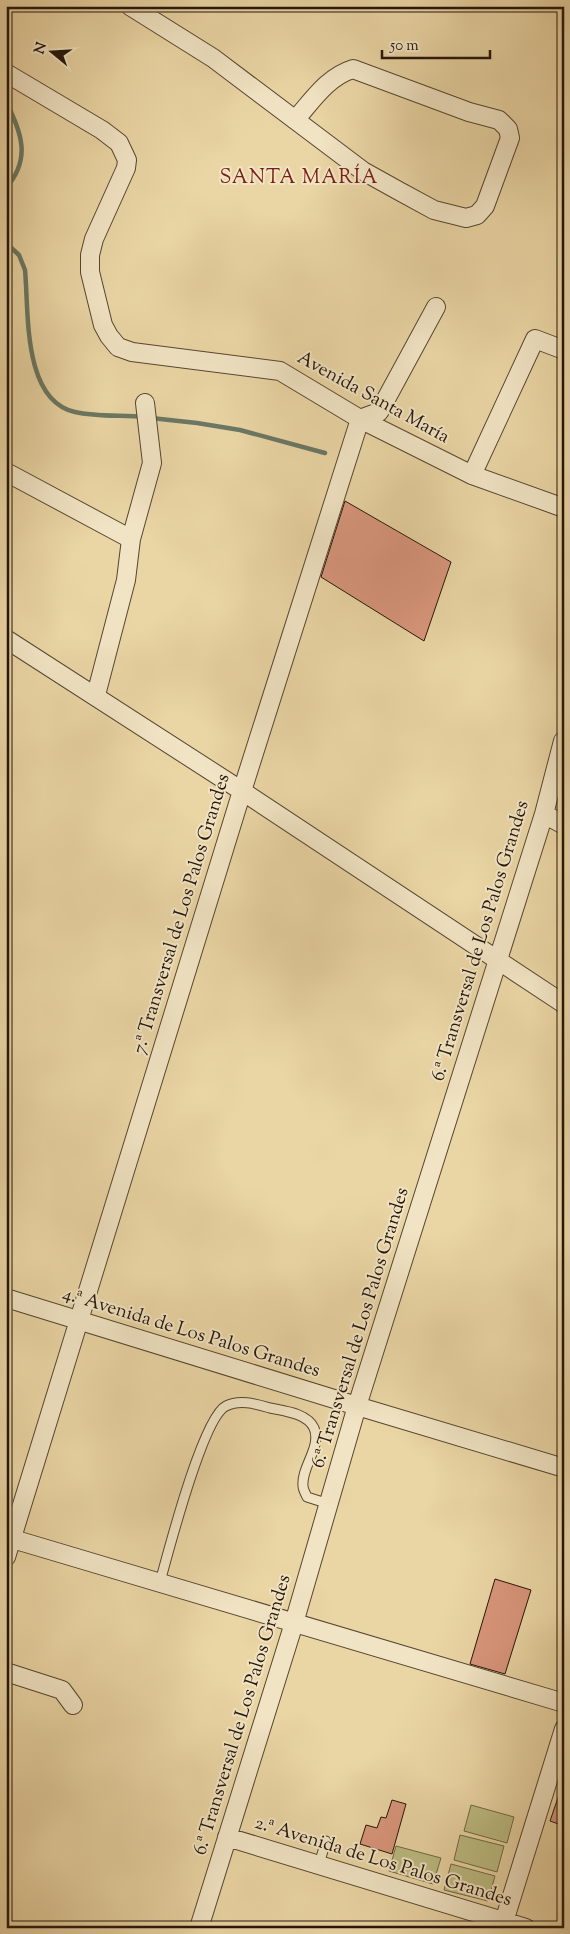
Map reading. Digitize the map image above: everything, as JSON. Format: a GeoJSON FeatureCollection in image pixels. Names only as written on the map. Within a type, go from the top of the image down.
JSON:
{"type":"FeatureCollection","features":[{"type":"Feature","properties":{"kind":"street"},"geometry":{"type":"LineString","coordinates":[[131,6],[213,58],[295,120],[363,171],[434,210],[466,218],[477,215],[485,206],[510,138],[508,129],[499,120],[469,112],[353,69],[341,73],[327,84],[295,120]]}},
{"type":"Feature","properties":{"kind":"street","name":"Avenida Santa María"},"geometry":{"type":"LineString","coordinates":[[6,73],[102,130],[119,143],[124,150],[127,160],[126,168],[94,238],[90,255],[90,272],[103,325],[118,347],[132,352],[280,371],[360,419],[472,475],[564,508]]}},
{"type":"Feature","properties":{"kind":"street"},"geometry":{"type":"LineString","coordinates":[[360,419],[379,412],[436,307]]}},
{"type":"Feature","properties":{"kind":"street"},"geometry":{"type":"LineString","coordinates":[[472,475],[535,339],[564,350]]}},
{"type":"Feature","properties":{"kind":"street"},"geometry":{"type":"LineString","coordinates":[[96,695],[126,580],[131,539],[152,463],[145,403]]}},
{"type":"Feature","properties":{"kind":"street","name":"7.ª Transversal de Los Palos Grandes"},"geometry":{"type":"LineString","coordinates":[[6,1557],[9,1538],[79,1320],[242,791],[360,419]]}},
{"type":"Feature","properties":{"kind":"street"},"geometry":{"type":"LineString","coordinates":[[6,472],[131,539]]}},
{"type":"Feature","properties":{"kind":"street"},"geometry":{"type":"LineString","coordinates":[[6,639],[96,695],[564,1004]]}},
{"type":"Feature","properties":{"kind":"street","name":"6.ª Transversal de Los Palos Grandes"},"geometry":{"type":"LineString","coordinates":[[199,1928],[294,1623],[357,1406],[544,814],[563,740]]}},
{"type":"Feature","properties":{"kind":"street"},"geometry":{"type":"LineString","coordinates":[[544,814],[564,825]]}},
{"type":"Feature","properties":{"kind":"street","name":"4.ª Avenida de Los Palos Grandes"},"geometry":{"type":"LineString","coordinates":[[6,1298],[564,1468]]}},
{"type":"Feature","properties":{"kind":"street"},"geometry":{"type":"LineString","coordinates":[[9,1538],[564,1703]]}},
{"type":"Feature","properties":{"kind":"street"},"geometry":{"type":"LineString","coordinates":[[6,1672],[62,1690],[73,1705]]}},
{"type":"Feature","properties":{"kind":"street"},"geometry":{"type":"LineString","coordinates":[[503,1924],[564,1729]]}},
{"type":"Feature","properties":{"kind":"street","name":"2.ª Avenida de Los Palos Grandes"},"geometry":{"type":"LineString","coordinates":[[227,1837],[319,1864],[503,1924],[526,1928]]}},
{"type":"Feature","properties":{"kind":"lane"},"geometry":{"type":"LineString","coordinates":[[160,1582],[194,1464],[211,1425],[225,1406],[248,1402],[296,1414],[307,1419],[314,1428],[316,1442],[303,1487],[307,1497],[329,1504]]}},
{"type":"Feature","properties":{"kind":"lane"},"geometry":{"type":"LineString","coordinates":[[319,1864],[326,1841]]}},
{"type":"Feature","properties":{"kind":"green space"},"geometry":{"type":"Polygon","coordinates":[[[471,1805],[514,1817],[507,1843],[464,1831],[471,1805]]]}},
{"type":"Feature","properties":{"kind":"green space"},"geometry":{"type":"Polygon","coordinates":[[[460,1835],[504,1846],[497,1872],[454,1860],[460,1835]]]}},
{"type":"Feature","properties":{"kind":"green space"},"geometry":{"type":"Polygon","coordinates":[[[396,1846],[441,1858],[433,1884],[389,1871],[396,1846]]]}},
{"type":"Feature","properties":{"kind":"green space"},"geometry":{"type":"Polygon","coordinates":[[[451,1864],[495,1876],[488,1901],[444,1890],[451,1864]]]}},
{"type":"Feature","properties":{"kind":"building"},"geometry":{"type":"Polygon","coordinates":[[[345,501],[451,562],[424,641],[321,577],[345,501]]]}},
{"type":"Feature","properties":{"kind":"building"},"geometry":{"type":"Polygon","coordinates":[[[495,1579],[531,1590],[505,1674],[470,1664],[495,1579]]]}},
{"type":"Feature","properties":{"kind":"building"},"geometry":{"type":"Polygon","coordinates":[[[562,1786],[564,1786],[564,1826],[550,1821],[562,1786]]]}},
{"type":"Feature","properties":{"kind":"building"},"geometry":{"type":"Polygon","coordinates":[[[392,1800],[406,1804],[392,1854],[360,1844],[366,1825],[377,1828],[381,1817],[386,1818],[392,1800]]]}},
{"type":"Feature","properties":{"kind":"waterway"},"geometry":{"type":"LineString","coordinates":[[6,101],[16,124],[21,145],[19,166],[6,188]]}},
{"type":"Feature","properties":{"kind":"waterway"},"geometry":{"type":"LineString","coordinates":[[6,243],[19,255],[25,270],[32,352],[37,373],[45,391],[58,404],[75,412],[144,417]]}},
{"type":"Feature","properties":{"kind":"waterway"},"geometry":{"type":"LineString","coordinates":[[151,418],[240,430],[325,453]]}},
{"type":"Feature","properties":{"kind":"district","name":"SANTA MARÍA"},"geometry":{"type":"Point","coordinates":[299,178]}}]}
